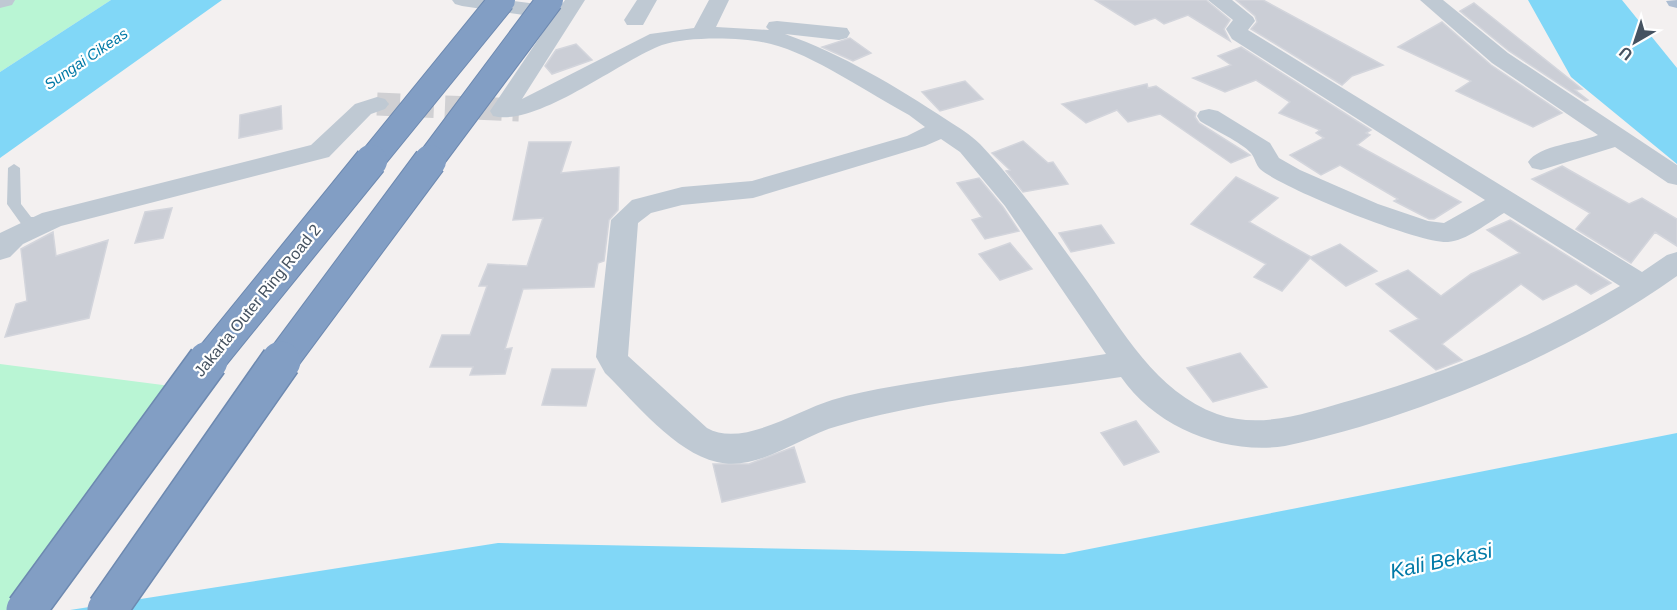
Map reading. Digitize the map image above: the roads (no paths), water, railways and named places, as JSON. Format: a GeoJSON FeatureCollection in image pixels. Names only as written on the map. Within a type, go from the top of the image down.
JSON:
{"type":"FeatureCollection","features":[{"type":"Feature","properties":{"kind":"highway","name":"Jakarta Outer Ring Road 2"},"geometry":{"type":"LineString","coordinates":[[26,610],[186,388],[502,0]]}},
{"type":"Feature","properties":{"kind":"highway"},"geometry":{"type":"LineString","coordinates":[[107,610],[241,415],[563,5]]}},
{"type":"Feature","properties":{"kind":"street"},"geometry":{"type":"LineString","coordinates":[[462,0],[563,5],[510,110],[644,44],[705,27],[839,33]]}},
{"type":"Feature","properties":{"kind":"street"},"geometry":{"type":"LineString","coordinates":[[635,20],[647,0]]}},
{"type":"Feature","properties":{"kind":"street"},"geometry":{"type":"LineString","coordinates":[[705,27],[718,0]]}},
{"type":"Feature","properties":{"kind":"street"},"geometry":{"type":"LineString","coordinates":[[1218,0],[1242,17],[1244,21],[1237,29],[1240,34],[1643,287]]}},
{"type":"Feature","properties":{"kind":"street"},"geometry":{"type":"LineString","coordinates":[[1430,0],[1500,57],[1677,177]]}},
{"type":"Feature","properties":{"kind":"street"},"geometry":{"type":"LineString","coordinates":[[705,27],[798,45],[859,77],[943,128],[969,147],[1014,200],[1129,363],[1158,397],[1207,425],[1227,431],[1251,434],[1276,433],[1391,403],[1488,365],[1566,329],[1643,287],[1677,262]]}},
{"type":"Feature","properties":{"kind":"street"},"geometry":{"type":"LineString","coordinates":[[0,250],[13,237],[52,219],[320,151],[363,110],[377,104]]}},
{"type":"Feature","properties":{"kind":"street"},"geometry":{"type":"LineString","coordinates":[[1209,116],[1261,148],[1269,163],[1292,176],[1368,210],[1425,230],[1448,232],[1506,200]]}},
{"type":"Feature","properties":{"kind":"street"},"geometry":{"type":"LineString","coordinates":[[943,128],[915,141],[763,186],[682,196],[642,207],[631,213],[625,220],[612,346],[612,357],[616,364],[702,444],[725,450],[759,444],[801,425],[884,400],[1129,363]]}},
{"type":"Feature","properties":{"kind":"street"},"geometry":{"type":"LineString","coordinates":[[1541,162],[1551,156],[1583,150],[1617,137]]}},
{"type":"Feature","properties":{"kind":"lane"},"geometry":{"type":"LineString","coordinates":[[14,168],[14,204],[27,222],[52,219]]}},
{"type":"Feature","properties":{"kind":"water","name":"Sungai Cikeas"},"geometry":{"type":"Polygon","coordinates":[[[111,0],[222,0],[0,158],[0,72],[111,0]]]}},
{"type":"Feature","properties":{"kind":"water"},"geometry":{"type":"Polygon","coordinates":[[[1528,0],[1622,0],[1677,68],[1677,164],[1571,77],[1528,0]]]}},
{"type":"Feature","properties":{"kind":"water","name":"Kali Bekasi"},"geometry":{"type":"Polygon","coordinates":[[[1677,433],[1677,610],[70,610],[498,543],[1064,554],[1677,433]]]}},
{"type":"Feature","properties":{"kind":"tunnel"},"geometry":{"type":"LineString","coordinates":[[377,104],[519,110]]}}]}
